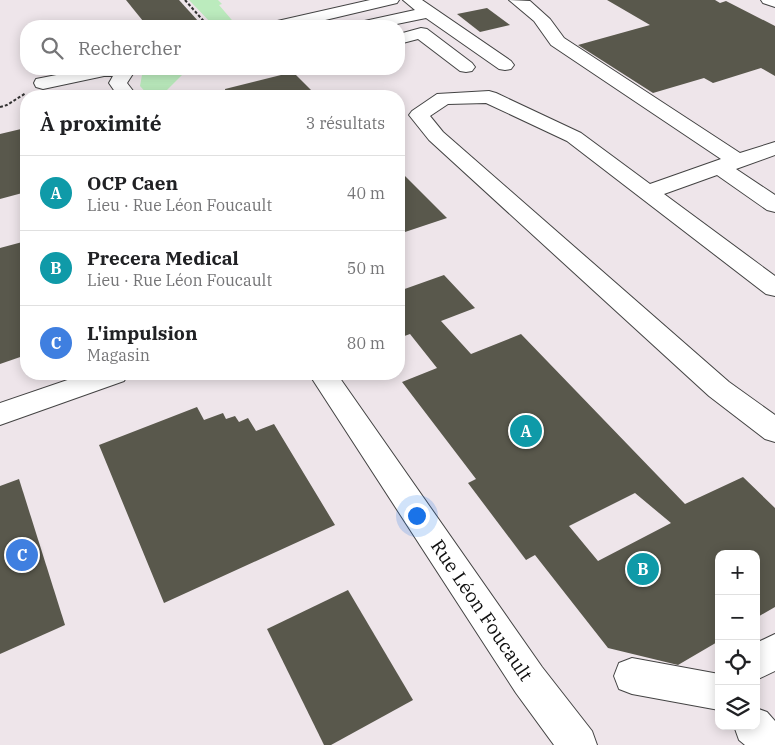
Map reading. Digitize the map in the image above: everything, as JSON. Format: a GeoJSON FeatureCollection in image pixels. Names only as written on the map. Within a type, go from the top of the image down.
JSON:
{"type":"FeatureCollection","features":[{"type":"Feature","properties":{"kind":"street"},"geometry":{"type":"LineString","coordinates":[[305,20],[391,0]]}},
{"type":"Feature","properties":{"kind":"street"},"geometry":{"type":"LineString","coordinates":[[517,0],[536,12],[546,23],[556,41],[729,164],[775,205]]}},
{"type":"Feature","properties":{"kind":"street"},"geometry":{"type":"LineString","coordinates":[[769,0],[775,2]]}},
{"type":"Feature","properties":{"kind":"street"},"geometry":{"type":"LineString","coordinates":[[384,20],[418,9]]}},
{"type":"Feature","properties":{"kind":"street"},"geometry":{"type":"LineString","coordinates":[[418,9],[425,26],[422,33]]}},
{"type":"Feature","properties":{"kind":"street"},"geometry":{"type":"LineString","coordinates":[[418,9],[505,65]]}},
{"type":"Feature","properties":{"kind":"street"},"geometry":{"type":"LineString","coordinates":[[405,37],[422,33]]}},
{"type":"Feature","properties":{"kind":"street"},"geometry":{"type":"LineString","coordinates":[[422,33],[466,67]]}},
{"type":"Feature","properties":{"kind":"street"},"geometry":{"type":"LineString","coordinates":[[43,82],[82,75]]}},
{"type":"Feature","properties":{"kind":"street"},"geometry":{"type":"LineString","coordinates":[[122,75],[118,83],[123,90]]}},
{"type":"Feature","properties":{"kind":"street"},"geometry":{"type":"LineString","coordinates":[[775,288],[574,137],[489,97],[444,98],[419,115],[436,136],[719,389],[775,431]]}},
{"type":"Feature","properties":{"kind":"street"},"geometry":{"type":"LineString","coordinates":[[647,192],[775,148]]}},
{"type":"Feature","properties":{"kind":"street"},"geometry":{"type":"LineString","coordinates":[[0,414],[97,380]]}},
{"type":"Feature","properties":{"kind":"street","name":"Rue Léon Foucault"},"geometry":{"type":"LineString","coordinates":[[327,380],[529,680],[578,745]]}},
{"type":"Feature","properties":{"kind":"street"},"geometry":{"type":"LineString","coordinates":[[760,661],[775,651]]}},
{"type":"Feature","properties":{"kind":"street"},"geometry":{"type":"LineString","coordinates":[[632,676],[715,690]]}},
{"type":"Feature","properties":{"kind":"street"},"geometry":{"type":"LineString","coordinates":[[757,730],[772,745]]}},
{"type":"Feature","properties":{"kind":"path"},"geometry":{"type":"LineString","coordinates":[[185,0],[203,20]]}},
{"type":"Feature","properties":{"kind":"path"},"geometry":{"type":"LineString","coordinates":[[30,90],[43,82]]}},
{"type":"Feature","properties":{"kind":"path"},"geometry":{"type":"LineString","coordinates":[[0,107],[20,97]]}},
{"type":"Feature","properties":{"kind":"shaded area"},"geometry":{"type":"Polygon","coordinates":[[[0,0],[775,0],[775,745],[0,745],[0,0]]]}},
{"type":"Feature","properties":{"kind":"green space"},"geometry":{"type":"Polygon","coordinates":[[[189,0],[218,0],[222,4],[219,5],[232,20],[208,20],[189,0]]]}},
{"type":"Feature","properties":{"kind":"green space"},"geometry":{"type":"Polygon","coordinates":[[[142,75],[182,75],[167,90],[144,90],[140,86],[142,75]]]}},
{"type":"Feature","properties":{"kind":"building"},"geometry":{"type":"Polygon","coordinates":[[[126,0],[179,0],[197,20],[142,20],[126,0]]]}},
{"type":"Feature","properties":{"kind":"building"},"geometry":{"type":"Polygon","coordinates":[[[607,0],[715,0],[720,3],[726,1],[775,26],[775,76],[761,68],[713,83],[704,78],[653,93],[578,45],[650,25],[607,0]]]}},
{"type":"Feature","properties":{"kind":"building"},"geometry":{"type":"Polygon","coordinates":[[[487,8],[510,25],[480,32],[457,14],[487,8]]]}},
{"type":"Feature","properties":{"kind":"building"},"geometry":{"type":"Polygon","coordinates":[[[281,75],[296,75],[311,90],[225,90],[281,75]]]}},
{"type":"Feature","properties":{"kind":"building"},"geometry":{"type":"Polygon","coordinates":[[[20,129],[20,194],[0,199],[0,134],[20,129]]]}},
{"type":"Feature","properties":{"kind":"building"},"geometry":{"type":"Polygon","coordinates":[[[405,176],[447,218],[405,232],[405,176]]]}},
{"type":"Feature","properties":{"kind":"building"},"geometry":{"type":"Polygon","coordinates":[[[20,243],[20,357],[0,364],[0,248],[20,243]]]}},
{"type":"Feature","properties":{"kind":"building"},"geometry":{"type":"Polygon","coordinates":[[[444,275],[475,308],[441,321],[471,354],[521,334],[685,504],[743,477],[775,508],[775,607],[760,616],[760,550],[715,550],[715,643],[678,665],[608,648],[535,555],[526,560],[468,483],[476,479],[402,382],[437,368],[410,334],[405,336],[405,289],[444,275]],[[635,493],[569,526],[598,561],[671,523],[635,493]]]}},
{"type":"Feature","properties":{"kind":"building"},"geometry":{"type":"Polygon","coordinates":[[[197,407],[204,420],[223,413],[226,419],[235,416],[239,422],[248,418],[256,431],[274,424],[335,525],[164,603],[99,445],[197,407]]]}},
{"type":"Feature","properties":{"kind":"building"},"geometry":{"type":"Polygon","coordinates":[[[19,479],[65,625],[0,654],[0,486],[19,479]]]}},
{"type":"Feature","properties":{"kind":"building"},"geometry":{"type":"Polygon","coordinates":[[[348,590],[413,700],[331,745],[324,745],[267,629],[348,590]]]}},
{"type":"Feature","properties":{"kind":"place","name":"OCP Caen"},"geometry":{"type":"Point","coordinates":[526,431]}},
{"type":"Feature","properties":{"kind":"place","name":"L'impulsion"},"geometry":{"type":"Point","coordinates":[22,555]}},
{"type":"Feature","properties":{"kind":"place","name":"Precera Medical"},"geometry":{"type":"Point","coordinates":[643,569]}}]}
